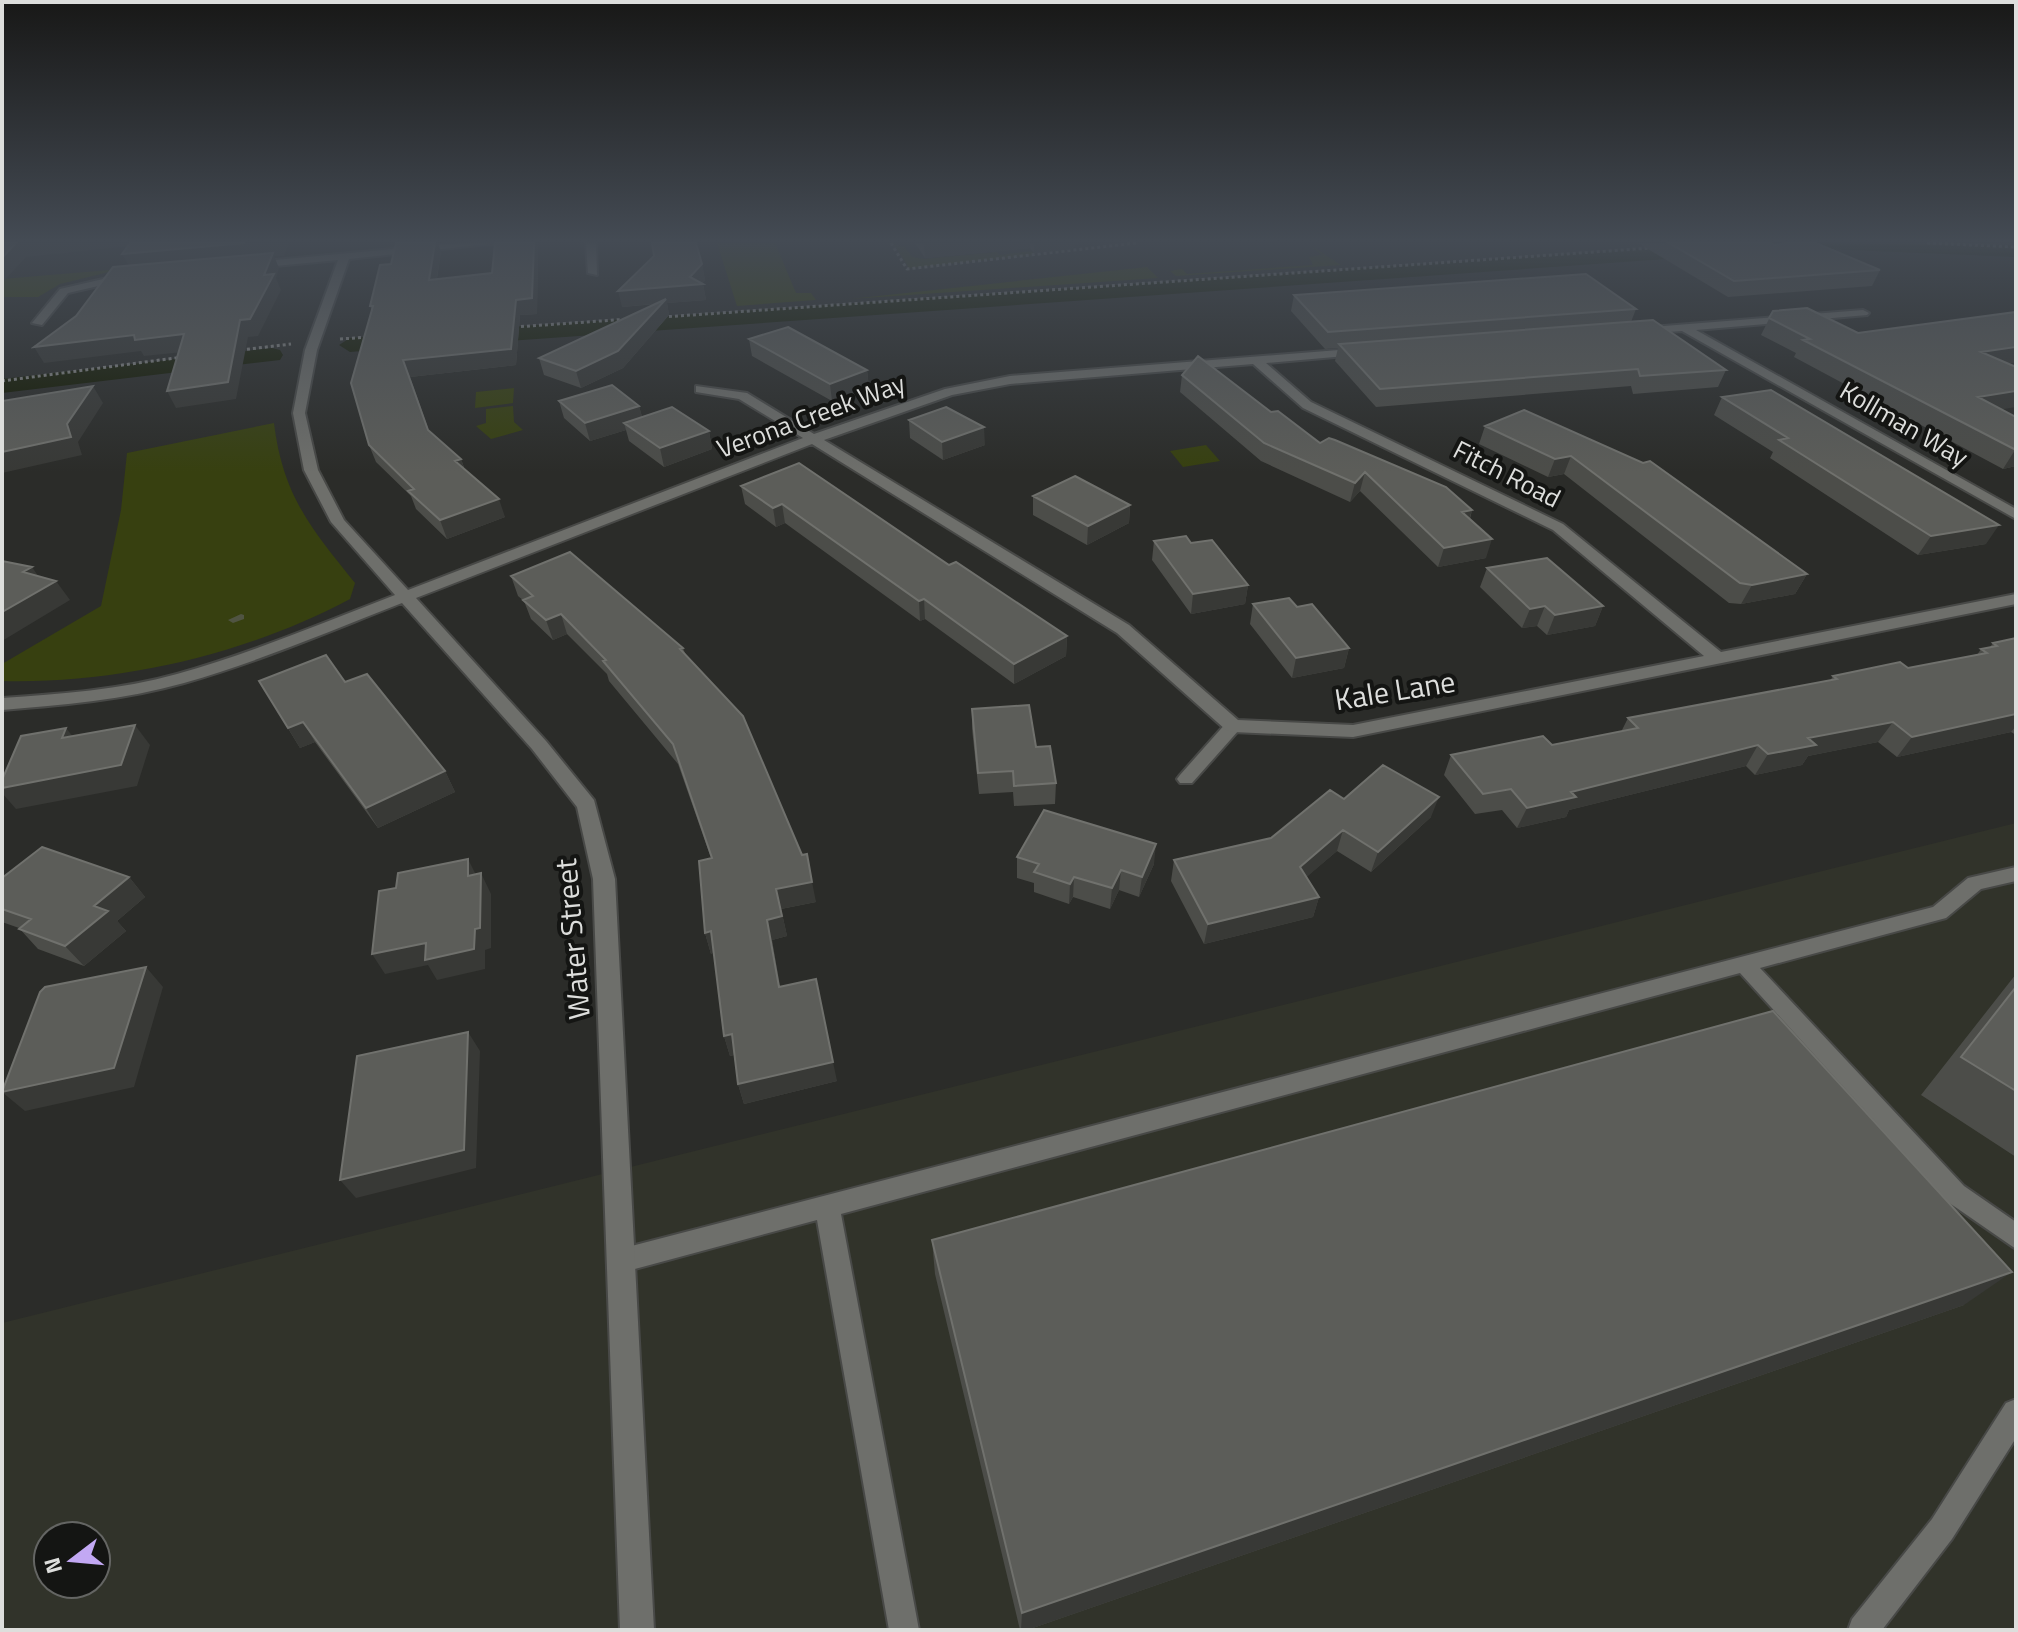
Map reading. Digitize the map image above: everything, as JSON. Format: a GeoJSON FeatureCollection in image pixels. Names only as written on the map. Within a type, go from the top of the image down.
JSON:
{"type":"FeatureCollection","features":[{"type":"Feature","properties":{"kind":"street"},"geometry":{"type":"LineString","coordinates":[[38,323],[41,319]]}},
{"type":"Feature","properties":{"kind":"street","name":"Water Street"},"geometry":{"type":"LineString","coordinates":[[322,319],[311,350],[299,413],[311,470],[338,522],[539,745],[587,805],[604,879],[637,1630]]}},
{"type":"Feature","properties":{"kind":"street"},"geometry":{"type":"LineString","coordinates":[[1621,333],[1790,319]]}},
{"type":"Feature","properties":{"kind":"street","name":"Kollman Way"},"geometry":{"type":"LineString","coordinates":[[1685,328],[2016,515]]}},
{"type":"Feature","properties":{"kind":"street","name":"Verona Creek Way"},"geometry":{"type":"LineString","coordinates":[[2,704],[85,698],[179,679],[405,597],[813,439],[949,392],[1010,380],[1383,351]]}},
{"type":"Feature","properties":{"kind":"street","name":"Fitch Road"},"geometry":{"type":"LineString","coordinates":[[1256,361],[1307,405],[1558,527],[1718,659]]}},
{"type":"Feature","properties":{"kind":"street"},"geometry":{"type":"LineString","coordinates":[[700,389],[743,396],[1123,629],[1233,726]]}},
{"type":"Feature","properties":{"kind":"street","name":"Kale Lane"},"geometry":{"type":"LineString","coordinates":[[1233,726],[1353,731],[2016,599]]}},
{"type":"Feature","properties":{"kind":"lane"},"geometry":{"type":"LineString","coordinates":[[1186,779],[1233,726]]}},
{"type":"Feature","properties":{"kind":"lane"},"geometry":{"type":"LineString","coordinates":[[620,1261],[1939,913],[1975,883],[2016,874]]}},
{"type":"Feature","properties":{"kind":"lane"},"geometry":{"type":"LineString","coordinates":[[1744,964],[1956,1194],[2016,1237]]}},
{"type":"Feature","properties":{"kind":"lane"},"geometry":{"type":"LineString","coordinates":[[827,1206],[904,1630]]}},
{"type":"Feature","properties":{"kind":"lane"},"geometry":{"type":"LineString","coordinates":[[1863,1630],[1942,1529],[2016,1413]]}},
{"type":"Feature","properties":{"kind":"path"},"geometry":{"type":"LineString","coordinates":[[500,328],[627,319]]}},
{"type":"Feature","properties":{"kind":"path"},"geometry":{"type":"LineString","coordinates":[[331,339],[373,336]]}},
{"type":"Feature","properties":{"kind":"path"},"geometry":{"type":"LineString","coordinates":[[237,351],[292,344]]}},
{"type":"Feature","properties":{"kind":"path"},"geometry":{"type":"LineString","coordinates":[[2,381],[190,357]]}},
{"type":"Feature","properties":{"kind":"shaded area"},"geometry":{"type":"Polygon","coordinates":[[[2016,823],[2016,1630],[2,1630],[2,1323],[2016,823]]]}},
{"type":"Feature","properties":{"kind":"green space"},"geometry":{"type":"Polygon","coordinates":[[[514,388],[513,403],[475,408],[476,392],[514,388]]]}},
{"type":"Feature","properties":{"kind":"green space"},"geometry":{"type":"Polygon","coordinates":[[[513,406],[514,422],[523,430],[491,439],[476,426],[486,423],[486,409],[513,406]]]}},
{"type":"Feature","properties":{"kind":"green space"},"geometry":{"type":"Polygon","coordinates":[[[274,423],[284,471],[301,510],[355,583],[350,599],[269,635],[181,662],[91,677],[2,681],[2,664],[101,606],[121,510],[127,453],[274,423]]]}},
{"type":"Feature","properties":{"kind":"green space"},"geometry":{"type":"Polygon","coordinates":[[[1206,445],[1220,461],[1183,467],[1170,451],[1206,445]]]}},
{"type":"Feature","properties":{"kind":"building"},"geometry":{"type":"Polygon","coordinates":[[[72,319],[248,319],[240,320],[228,382],[167,391],[184,334],[135,340],[134,335],[34,347],[72,319]]]}},
{"type":"Feature","properties":{"kind":"building"},"geometry":{"type":"Polygon","coordinates":[[[369,319],[514,319],[511,349],[403,360],[428,430],[461,459],[455,461],[499,499],[440,520],[408,491],[414,489],[369,445],[351,383],[369,319]]]}},
{"type":"Feature","properties":{"kind":"building"},"geometry":{"type":"Polygon","coordinates":[[[623,319],[647,319],[618,351],[576,371],[539,358],[623,319]]]}},
{"type":"Feature","properties":{"kind":"building"},"geometry":{"type":"Polygon","coordinates":[[[1316,319],[1500,319],[1328,332],[1316,319]]]}},
{"type":"Feature","properties":{"kind":"building"},"geometry":{"type":"Polygon","coordinates":[[[1771,319],[1830,319],[1858,333],[1962,319],[2016,319],[2016,347],[1981,352],[2016,367],[2016,391],[1978,397],[2016,417],[2016,450],[1803,340],[1810,339],[1771,319]]]}},
{"type":"Feature","properties":{"kind":"building"},"geometry":{"type":"Polygon","coordinates":[[[1653,320],[1726,370],[1640,376],[1638,369],[1380,389],[1339,344],[1653,320]]]}},
{"type":"Feature","properties":{"kind":"building"},"geometry":{"type":"Polygon","coordinates":[[[788,327],[867,370],[830,384],[749,339],[788,327]]]}},
{"type":"Feature","properties":{"kind":"building"},"geometry":{"type":"Polygon","coordinates":[[[1198,356],[1271,412],[1278,411],[1320,443],[1329,438],[1335,440],[1446,487],[1472,510],[1462,512],[1492,539],[1444,548],[1365,472],[1355,483],[1264,443],[1182,375],[1198,356]]]}},
{"type":"Feature","properties":{"kind":"building"},"geometry":{"type":"Polygon","coordinates":[[[612,385],[639,406],[585,423],[559,401],[612,385]]]}},
{"type":"Feature","properties":{"kind":"building"},"geometry":{"type":"Polygon","coordinates":[[[93,386],[67,424],[71,437],[2,452],[2,401],[93,386]]]}},
{"type":"Feature","properties":{"kind":"building"},"geometry":{"type":"Polygon","coordinates":[[[1771,390],[1999,525],[1931,536],[1779,440],[1788,438],[1722,397],[1771,390]]]}},
{"type":"Feature","properties":{"kind":"building"},"geometry":{"type":"Polygon","coordinates":[[[672,407],[709,431],[660,448],[624,423],[672,407]]]}},
{"type":"Feature","properties":{"kind":"building"},"geometry":{"type":"Polygon","coordinates":[[[946,407],[984,427],[942,442],[909,420],[946,407]]]}},
{"type":"Feature","properties":{"kind":"building"},"geometry":{"type":"Polygon","coordinates":[[[1524,410],[1643,463],[1650,461],[1807,574],[1752,585],[1740,583],[1571,456],[1555,459],[1485,426],[1524,410]]]}},
{"type":"Feature","properties":{"kind":"building"},"geometry":{"type":"Polygon","coordinates":[[[799,463],[949,565],[956,562],[1067,636],[1014,664],[924,599],[919,601],[782,504],[773,508],[741,486],[799,463]]]}},
{"type":"Feature","properties":{"kind":"building"},"geometry":{"type":"Polygon","coordinates":[[[1075,476],[1130,505],[1088,526],[1033,496],[1075,476]]]}},
{"type":"Feature","properties":{"kind":"building"},"geometry":{"type":"Polygon","coordinates":[[[1186,536],[1191,543],[1212,540],[1248,585],[1193,594],[1154,541],[1186,536]]]}},
{"type":"Feature","properties":{"kind":"building"},"geometry":{"type":"Polygon","coordinates":[[[570,552],[683,648],[680,649],[743,716],[802,855],[807,854],[812,882],[776,889],[782,916],[767,920],[779,987],[816,979],[833,1062],[738,1084],[732,1034],[724,1036],[711,931],[705,933],[699,861],[712,858],[673,744],[603,661],[606,660],[561,614],[546,620],[523,600],[533,596],[511,576],[570,552]]]}},
{"type":"Feature","properties":{"kind":"building"},"geometry":{"type":"Polygon","coordinates":[[[1547,558],[1603,606],[1555,615],[1545,606],[1530,609],[1487,568],[1547,558]]]}},
{"type":"Feature","properties":{"kind":"building"},"geometry":{"type":"Polygon","coordinates":[[[2,561],[32,567],[23,572],[56,581],[2,612],[2,561]]]}},
{"type":"Feature","properties":{"kind":"building"},"geometry":{"type":"Polygon","coordinates":[[[1289,598],[1297,607],[1312,604],[1349,648],[1296,658],[1253,604],[1289,598]]]}},
{"type":"Feature","properties":{"kind":"building"},"geometry":{"type":"Polygon","coordinates":[[[2016,638],[2016,714],[1912,737],[1893,722],[1808,738],[1816,745],[1768,754],[1758,745],[1571,792],[1576,797],[1527,808],[1511,789],[1483,794],[1451,755],[1543,736],[1552,745],[1638,728],[1628,718],[1837,679],[1833,676],[1900,662],[1908,668],[1987,653],[1981,649],[2016,638]]]}},
{"type":"Feature","properties":{"kind":"building"},"geometry":{"type":"Polygon","coordinates":[[[326,655],[345,682],[367,674],[445,771],[366,808],[303,722],[288,728],[259,681],[326,655]]]}},
{"type":"Feature","properties":{"kind":"building"},"geometry":{"type":"Polygon","coordinates":[[[1029,705],[1036,747],[1050,746],[1056,783],[1014,786],[1013,771],[978,773],[972,709],[1029,705]]]}},
{"type":"Feature","properties":{"kind":"building"},"geometry":{"type":"Polygon","coordinates":[[[135,725],[121,765],[2,788],[2,780],[21,736],[66,728],[62,738],[135,725]]]}},
{"type":"Feature","properties":{"kind":"building"},"geometry":{"type":"Polygon","coordinates":[[[1383,765],[1439,797],[1378,852],[1343,830],[1300,867],[1319,897],[1208,924],[1174,860],[1271,838],[1330,790],[1344,799],[1383,765]]]}},
{"type":"Feature","properties":{"kind":"building"},"geometry":{"type":"Polygon","coordinates":[[[1044,810],[1156,844],[1142,877],[1121,870],[1112,888],[1074,877],[1070,884],[1034,872],[1039,864],[1017,857],[1044,810]]]}},
{"type":"Feature","properties":{"kind":"building"},"geometry":{"type":"Polygon","coordinates":[[[42,847],[129,877],[94,906],[108,911],[65,946],[19,929],[31,919],[2,909],[2,878],[42,847]]]}},
{"type":"Feature","properties":{"kind":"building"},"geometry":{"type":"Polygon","coordinates":[[[468,859],[468,876],[481,873],[480,928],[475,929],[474,949],[425,960],[426,943],[372,954],[379,891],[396,888],[398,873],[468,859]]]}},
{"type":"Feature","properties":{"kind":"building"},"geometry":{"type":"Polygon","coordinates":[[[146,967],[114,1068],[2,1092],[40,992],[45,987],[146,967]]]}},
{"type":"Feature","properties":{"kind":"building"},"geometry":{"type":"Polygon","coordinates":[[[2016,987],[2016,1091],[1961,1057],[2016,987]]]}},
{"type":"Feature","properties":{"kind":"building"},"geometry":{"type":"Polygon","coordinates":[[[1773,1011],[2012,1272],[1022,1613],[932,1240],[1773,1011]]]}},
{"type":"Feature","properties":{"kind":"building"},"geometry":{"type":"Polygon","coordinates":[[[468,1032],[464,1150],[340,1180],[357,1056],[468,1032]]]}},
{"type":"Feature","properties":{"kind":"waterway"},"geometry":{"type":"LineString","coordinates":[[466,337],[721,319]]}},
{"type":"Feature","properties":{"kind":"waterway"},"geometry":{"type":"LineString","coordinates":[[350,345],[412,341]]}},
{"type":"Feature","properties":{"kind":"waterway"},"geometry":{"type":"LineString","coordinates":[[2,386],[272,355]]}},
{"type":"Feature","properties":{"kind":"waterway"},"geometry":{"type":"LineString","coordinates":[[233,620],[241,617]]}}]}
